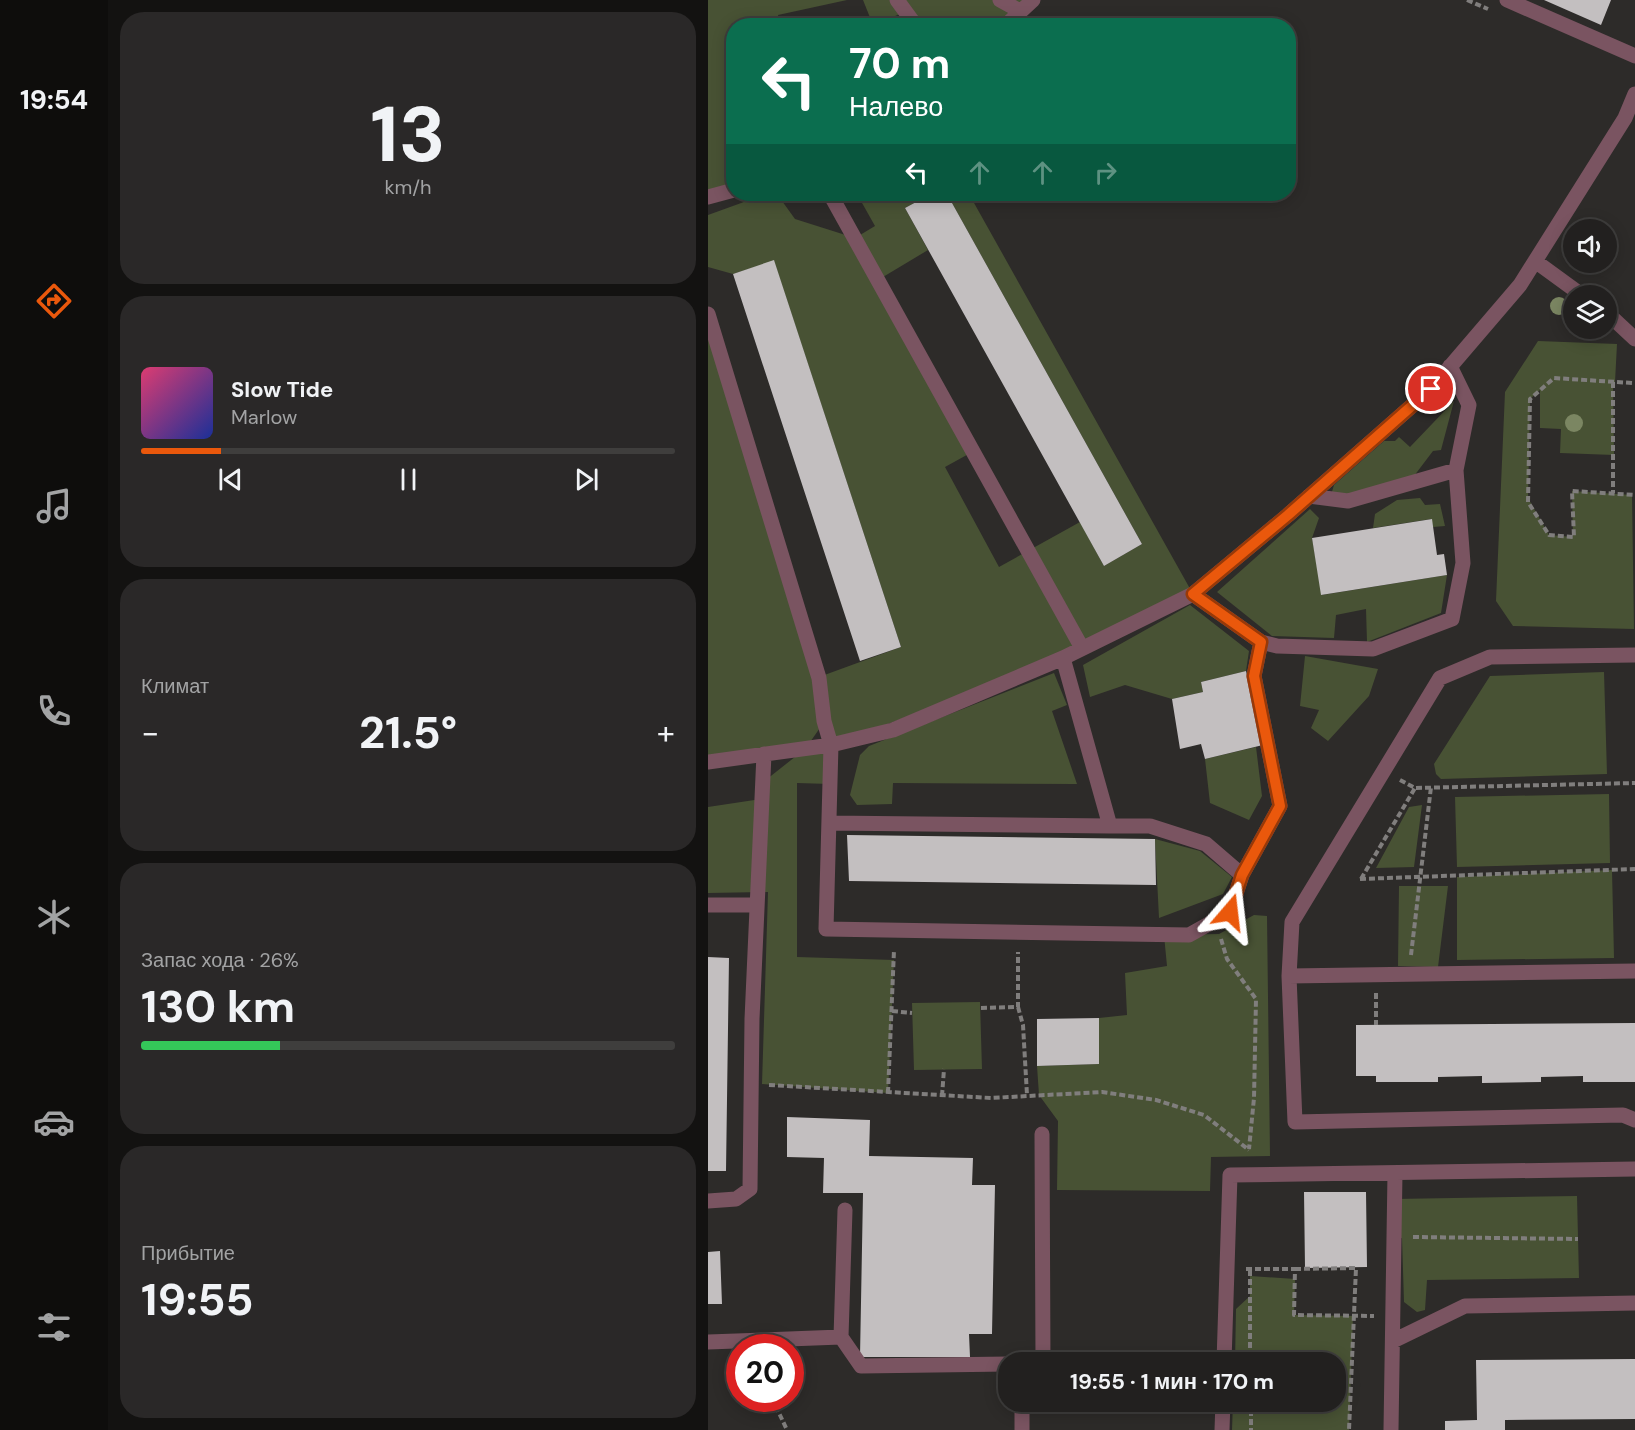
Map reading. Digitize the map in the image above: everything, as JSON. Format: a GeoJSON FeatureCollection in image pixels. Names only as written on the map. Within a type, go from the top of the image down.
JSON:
{"type":"FeatureCollection","features":[{"type":"Feature","properties":{"kind":"lane"},"geometry":{"type":"LineString","coordinates":[[897,0],[910,18]]}},
{"type":"Feature","properties":{"kind":"lane"},"geometry":{"type":"LineString","coordinates":[[1000,0],[1020,11]]}},
{"type":"Feature","properties":{"kind":"lane"},"geometry":{"type":"LineString","coordinates":[[1013,18],[1033,0]]}},
{"type":"Feature","properties":{"kind":"lane"},"geometry":{"type":"LineString","coordinates":[[1507,0],[1635,56]]}},
{"type":"Feature","properties":{"kind":"lane"},"geometry":{"type":"LineString","coordinates":[[708,762],[831,745],[893,730],[1063,658],[1193,594],[1310,496],[1431,389],[1520,285],[1630,120],[1635,94]]}},
{"type":"Feature","properties":{"kind":"lane"},"geometry":{"type":"LineString","coordinates":[[708,197],[726,192]]}},
{"type":"Feature","properties":{"kind":"lane"},"geometry":{"type":"LineString","coordinates":[[834,201],[1082,648]]}},
{"type":"Feature","properties":{"kind":"lane"},"geometry":{"type":"LineString","coordinates":[[1535,261],[1568,285]]}},
{"type":"Feature","properties":{"kind":"lane"},"geometry":{"type":"LineString","coordinates":[[708,314],[819,678],[824,721],[831,745],[826,929],[1189,935],[1230,912],[1242,875],[1280,806],[1254,676],[1261,642]]}},
{"type":"Feature","properties":{"kind":"lane"},"geometry":{"type":"LineString","coordinates":[[1617,322],[1635,339]]}},
{"type":"Feature","properties":{"kind":"lane"},"geometry":{"type":"LineString","coordinates":[[1193,594],[1261,642],[1277,646],[1373,649],[1452,619],[1463,563],[1456,470],[1469,405],[1450,366]]}},
{"type":"Feature","properties":{"kind":"lane"},"geometry":{"type":"LineString","coordinates":[[1310,496],[1348,501],[1456,470]]}},
{"type":"Feature","properties":{"kind":"lane"},"geometry":{"type":"LineString","coordinates":[[1635,655],[1490,657],[1440,678],[1292,922],[1289,976],[1295,1122],[1623,1116],[1635,1120]]}},
{"type":"Feature","properties":{"kind":"lane"},"geometry":{"type":"LineString","coordinates":[[1063,658],[1110,826]]}},
{"type":"Feature","properties":{"kind":"lane"},"geometry":{"type":"LineString","coordinates":[[708,1202],[736,1199],[750,1189],[750,1083],[764,754]]}},
{"type":"Feature","properties":{"kind":"lane"},"geometry":{"type":"LineString","coordinates":[[829,823],[1150,826],[1206,844],[1242,875]]}},
{"type":"Feature","properties":{"kind":"lane"},"geometry":{"type":"LineString","coordinates":[[708,905],[757,905]]}},
{"type":"Feature","properties":{"kind":"lane"},"geometry":{"type":"LineString","coordinates":[[1289,976],[1635,971]]}},
{"type":"Feature","properties":{"kind":"lane"},"geometry":{"type":"LineString","coordinates":[[1042,1134],[1043,1352]]}},
{"type":"Feature","properties":{"kind":"lane"},"geometry":{"type":"LineString","coordinates":[[1224,1352],[1230,1175],[1635,1169]]}},
{"type":"Feature","properties":{"kind":"lane"},"geometry":{"type":"LineString","coordinates":[[1391,1430],[1395,1173]]}},
{"type":"Feature","properties":{"kind":"lane"},"geometry":{"type":"LineString","coordinates":[[845,1210],[841,1337],[861,1365],[998,1364]]}},
{"type":"Feature","properties":{"kind":"lane"},"geometry":{"type":"LineString","coordinates":[[1393,1341],[1465,1306],[1635,1303]]}},
{"type":"Feature","properties":{"kind":"lane"},"geometry":{"type":"LineString","coordinates":[[708,1342],[841,1337]]}},
{"type":"Feature","properties":{"kind":"lane"},"geometry":{"type":"LineString","coordinates":[[1022,1412],[1022,1430]]}},
{"type":"Feature","properties":{"kind":"lane"},"geometry":{"type":"LineString","coordinates":[[1222,1430],[1223,1412]]}},
{"type":"Feature","properties":{"kind":"path"},"geometry":{"type":"LineString","coordinates":[[1632,383],[1554,378],[1530,399],[1528,502],[1549,535],[1574,537],[1572,491],[1635,495]]}},
{"type":"Feature","properties":{"kind":"path"},"geometry":{"type":"LineString","coordinates":[[1613,382],[1613,493]]}},
{"type":"Feature","properties":{"kind":"path"},"geometry":{"type":"LineString","coordinates":[[1383,771],[1415,788],[1635,783]]}},
{"type":"Feature","properties":{"kind":"path"},"geometry":{"type":"LineString","coordinates":[[1409,974],[1431,787]]}},
{"type":"Feature","properties":{"kind":"path"},"geometry":{"type":"LineString","coordinates":[[1415,788],[1360,879],[1420,879],[1635,869]]}},
{"type":"Feature","properties":{"kind":"path"},"geometry":{"type":"LineString","coordinates":[[750,1083],[991,1098],[1102,1092],[1156,1100],[1204,1115],[1249,1150],[1254,1098],[1256,999],[1227,959],[1215,921]]}},
{"type":"Feature","properties":{"kind":"path"},"geometry":{"type":"LineString","coordinates":[[888,1093],[895,930]]}},
{"type":"Feature","properties":{"kind":"path"},"geometry":{"type":"LineString","coordinates":[[1017,932],[1018,1006],[1023,1025],[1027,1095]]}},
{"type":"Feature","properties":{"kind":"path"},"geometry":{"type":"LineString","coordinates":[[1375,974],[1376,1025]]}},
{"type":"Feature","properties":{"kind":"path"},"geometry":{"type":"LineString","coordinates":[[981,1008],[1018,1006]]}},
{"type":"Feature","properties":{"kind":"path"},"geometry":{"type":"LineString","coordinates":[[892,1011],[912,1013]]}},
{"type":"Feature","properties":{"kind":"path"},"geometry":{"type":"LineString","coordinates":[[942,1096],[944,1069]]}},
{"type":"Feature","properties":{"kind":"path"},"geometry":{"type":"LineString","coordinates":[[1394,1238],[1578,1239]]}},
{"type":"Feature","properties":{"kind":"path"},"geometry":{"type":"LineString","coordinates":[[1227,1268],[1356,1268],[1349,1430]]}},
{"type":"Feature","properties":{"kind":"path"},"geometry":{"type":"LineString","coordinates":[[1250,1269],[1250,1352]]}},
{"type":"Feature","properties":{"kind":"path"},"geometry":{"type":"LineString","coordinates":[[1295,1269],[1294,1315],[1393,1317]]}},
{"type":"Feature","properties":{"kind":"path"},"geometry":{"type":"LineString","coordinates":[[779,1412],[787,1430]]}},
{"type":"Feature","properties":{"kind":"path"},"geometry":{"type":"LineString","coordinates":[[1251,1412],[1251,1430]]}},
{"type":"Feature","properties":{"kind":"green space"},"geometry":{"type":"Polygon","coordinates":[[[708,0],[847,0],[778,15],[779,18],[726,18],[726,192],[708,197],[708,0]]]}},
{"type":"Feature","properties":{"kind":"green space"},"geometry":{"type":"Polygon","coordinates":[[[863,0],[1033,0],[1014,18],[910,18],[905,12],[890,18],[870,18],[863,0]]]}},
{"type":"Feature","properties":{"kind":"green space"},"geometry":{"type":"Polygon","coordinates":[[[747,201],[782,201],[795,219],[855,238],[875,226],[861,201],[918,201],[905,208],[928,250],[878,280],[974,451],[945,467],[999,567],[1080,522],[1104,566],[1142,544],[951,201],[973,201],[1193,594],[1063,658],[832,745],[830,784],[797,783],[797,957],[894,960],[888,1093],[762,1084],[768,892],[708,893],[708,807],[761,799],[762,783],[805,749],[708,762],[708,314],[819,677],[901,647],[774,261],[733,274],[708,267],[708,215],[747,201]],[[824,722],[806,748],[831,745],[824,722]]]}},
{"type":"Feature","properties":{"kind":"green space"},"geometry":{"type":"Polygon","coordinates":[[[1538,341],[1617,344],[1615,382],[1613,383],[1614,455],[1560,453],[1561,429],[1540,428],[1540,390],[1530,399],[1528,498],[1549,535],[1573,537],[1572,491],[1632,495],[1634,629],[1513,626],[1496,601],[1505,392],[1538,341]]]}},
{"type":"Feature","properties":{"kind":"green space"},"geometry":{"type":"Polygon","coordinates":[[[1454,401],[1441,450],[1433,451],[1414,476],[1349,495],[1331,495],[1334,485],[1384,441],[1395,441],[1399,437],[1410,447],[1454,401]]]}},
{"type":"Feature","properties":{"kind":"green space"},"geometry":{"type":"Polygon","coordinates":[[[1420,498],[1425,505],[1440,504],[1445,526],[1433,527],[1431,519],[1373,528],[1375,514],[1397,500],[1420,498]]]}},
{"type":"Feature","properties":{"kind":"green space"},"geometry":{"type":"Polygon","coordinates":[[[1310,509],[1319,518],[1312,538],[1322,595],[1447,575],[1441,613],[1367,642],[1366,609],[1336,615],[1334,638],[1272,636],[1217,592],[1310,509]]]}},
{"type":"Feature","properties":{"kind":"green space"},"geometry":{"type":"Polygon","coordinates":[[[1190,605],[1249,651],[1246,671],[1201,682],[1203,692],[1172,699],[1125,685],[1090,697],[1083,665],[1190,605]]]}},
{"type":"Feature","properties":{"kind":"green space"},"geometry":{"type":"Polygon","coordinates":[[[1305,656],[1378,669],[1369,696],[1328,741],[1311,728],[1319,710],[1300,706],[1305,656]]]}},
{"type":"Feature","properties":{"kind":"green space"},"geometry":{"type":"Polygon","coordinates":[[[1604,672],[1607,774],[1441,779],[1436,774],[1434,764],[1490,676],[1604,672]]]}},
{"type":"Feature","properties":{"kind":"green space"},"geometry":{"type":"Polygon","coordinates":[[[1054,673],[1067,705],[1052,711],[1077,784],[893,783],[892,804],[857,805],[850,795],[860,755],[869,746],[1054,673]]]}},
{"type":"Feature","properties":{"kind":"green space"},"geometry":{"type":"Polygon","coordinates":[[[1256,747],[1262,796],[1249,820],[1210,803],[1205,759],[1256,747]]]}},
{"type":"Feature","properties":{"kind":"green space"},"geometry":{"type":"Polygon","coordinates":[[[1609,794],[1610,863],[1457,867],[1455,797],[1609,794]]]}},
{"type":"Feature","properties":{"kind":"green space"},"geometry":{"type":"Polygon","coordinates":[[[1422,805],[1414,867],[1376,868],[1409,807],[1422,805]]]}},
{"type":"Feature","properties":{"kind":"green space"},"geometry":{"type":"Polygon","coordinates":[[[1155,839],[1200,851],[1232,877],[1223,894],[1159,918],[1155,839]]]}},
{"type":"Feature","properties":{"kind":"green space"},"geometry":{"type":"Polygon","coordinates":[[[1612,870],[1614,958],[1457,960],[1457,877],[1612,870]]]}},
{"type":"Feature","properties":{"kind":"green space"},"geometry":{"type":"Polygon","coordinates":[[[1399,886],[1448,886],[1438,967],[1398,966],[1399,886]]]}},
{"type":"Feature","properties":{"kind":"green space"},"geometry":{"type":"Polygon","coordinates":[[[1254,915],[1267,916],[1270,1156],[1211,1157],[1210,1191],[1057,1190],[1058,1121],[1039,1095],[1037,1066],[1099,1064],[1099,1018],[1127,1015],[1125,973],[1167,966],[1164,935],[1219,934],[1254,915]]]}},
{"type":"Feature","properties":{"kind":"green space"},"geometry":{"type":"Polygon","coordinates":[[[980,1002],[982,1069],[914,1070],[912,1003],[980,1002]]]}},
{"type":"Feature","properties":{"kind":"green space"},"geometry":{"type":"Polygon","coordinates":[[[1577,1196],[1579,1278],[1427,1280],[1425,1310],[1417,1312],[1404,1302],[1402,1238],[1394,1238],[1395,1199],[1577,1196]]]}},
{"type":"Feature","properties":{"kind":"green space"},"geometry":{"type":"Polygon","coordinates":[[[1250,1276],[1295,1279],[1294,1315],[1353,1316],[1349,1430],[1232,1430],[1233,1412],[1346,1412],[1346,1352],[1235,1352],[1236,1309],[1250,1296],[1250,1276]]]}},
{"type":"Feature","properties":{"kind":"building"},"geometry":{"type":"Polygon","coordinates":[[[1544,0],[1611,0],[1601,25],[1544,0]]]}},
{"type":"Feature","properties":{"kind":"building"},"geometry":{"type":"Polygon","coordinates":[[[918,201],[951,201],[1142,544],[1104,566],[905,208],[918,201]]]}},
{"type":"Feature","properties":{"kind":"building"},"geometry":{"type":"Polygon","coordinates":[[[774,260],[901,647],[860,661],[733,274],[774,260]]]}},
{"type":"Feature","properties":{"kind":"building"},"geometry":{"type":"Polygon","coordinates":[[[1432,519],[1437,555],[1444,554],[1447,575],[1321,595],[1312,538],[1432,519]]]}},
{"type":"Feature","properties":{"kind":"building"},"geometry":{"type":"Polygon","coordinates":[[[1246,671],[1263,745],[1205,759],[1201,744],[1180,749],[1172,699],[1203,692],[1201,682],[1246,671]]]}},
{"type":"Feature","properties":{"kind":"building"},"geometry":{"type":"Polygon","coordinates":[[[847,835],[1155,839],[1156,885],[849,881],[847,835]]]}},
{"type":"Feature","properties":{"kind":"building"},"geometry":{"type":"Polygon","coordinates":[[[708,957],[729,958],[726,1171],[708,1171],[708,957]]]}},
{"type":"Feature","properties":{"kind":"building"},"geometry":{"type":"Polygon","coordinates":[[[1099,1018],[1099,1064],[1037,1066],[1037,1019],[1099,1018]]]}},
{"type":"Feature","properties":{"kind":"building"},"geometry":{"type":"Polygon","coordinates":[[[1635,1023],[1635,1082],[1583,1082],[1583,1076],[1541,1077],[1541,1082],[1482,1083],[1482,1076],[1438,1077],[1438,1082],[1376,1082],[1376,1076],[1356,1076],[1356,1025],[1635,1023]]]}},
{"type":"Feature","properties":{"kind":"building"},"geometry":{"type":"Polygon","coordinates":[[[787,1117],[870,1120],[869,1156],[973,1158],[972,1185],[995,1185],[992,1334],[969,1334],[970,1357],[860,1357],[863,1193],[823,1193],[824,1158],[787,1157],[787,1117]]]}},
{"type":"Feature","properties":{"kind":"building"},"geometry":{"type":"Polygon","coordinates":[[[1304,1192],[1366,1192],[1367,1267],[1305,1268],[1304,1192]]]}},
{"type":"Feature","properties":{"kind":"building"},"geometry":{"type":"Polygon","coordinates":[[[720,1251],[722,1304],[708,1304],[708,1252],[720,1251]]]}},
{"type":"Feature","properties":{"kind":"building"},"geometry":{"type":"Polygon","coordinates":[[[1635,1359],[1635,1419],[1505,1420],[1505,1430],[1445,1430],[1445,1421],[1477,1420],[1476,1360],[1635,1359]]]}},
{"type":"Feature","properties":{"kind":"route"},"geometry":{"type":"LineString","coordinates":[[1230,912],[1242,875],[1280,806],[1254,676],[1261,642],[1193,594],[1288,515],[1431,389]]}}]}
